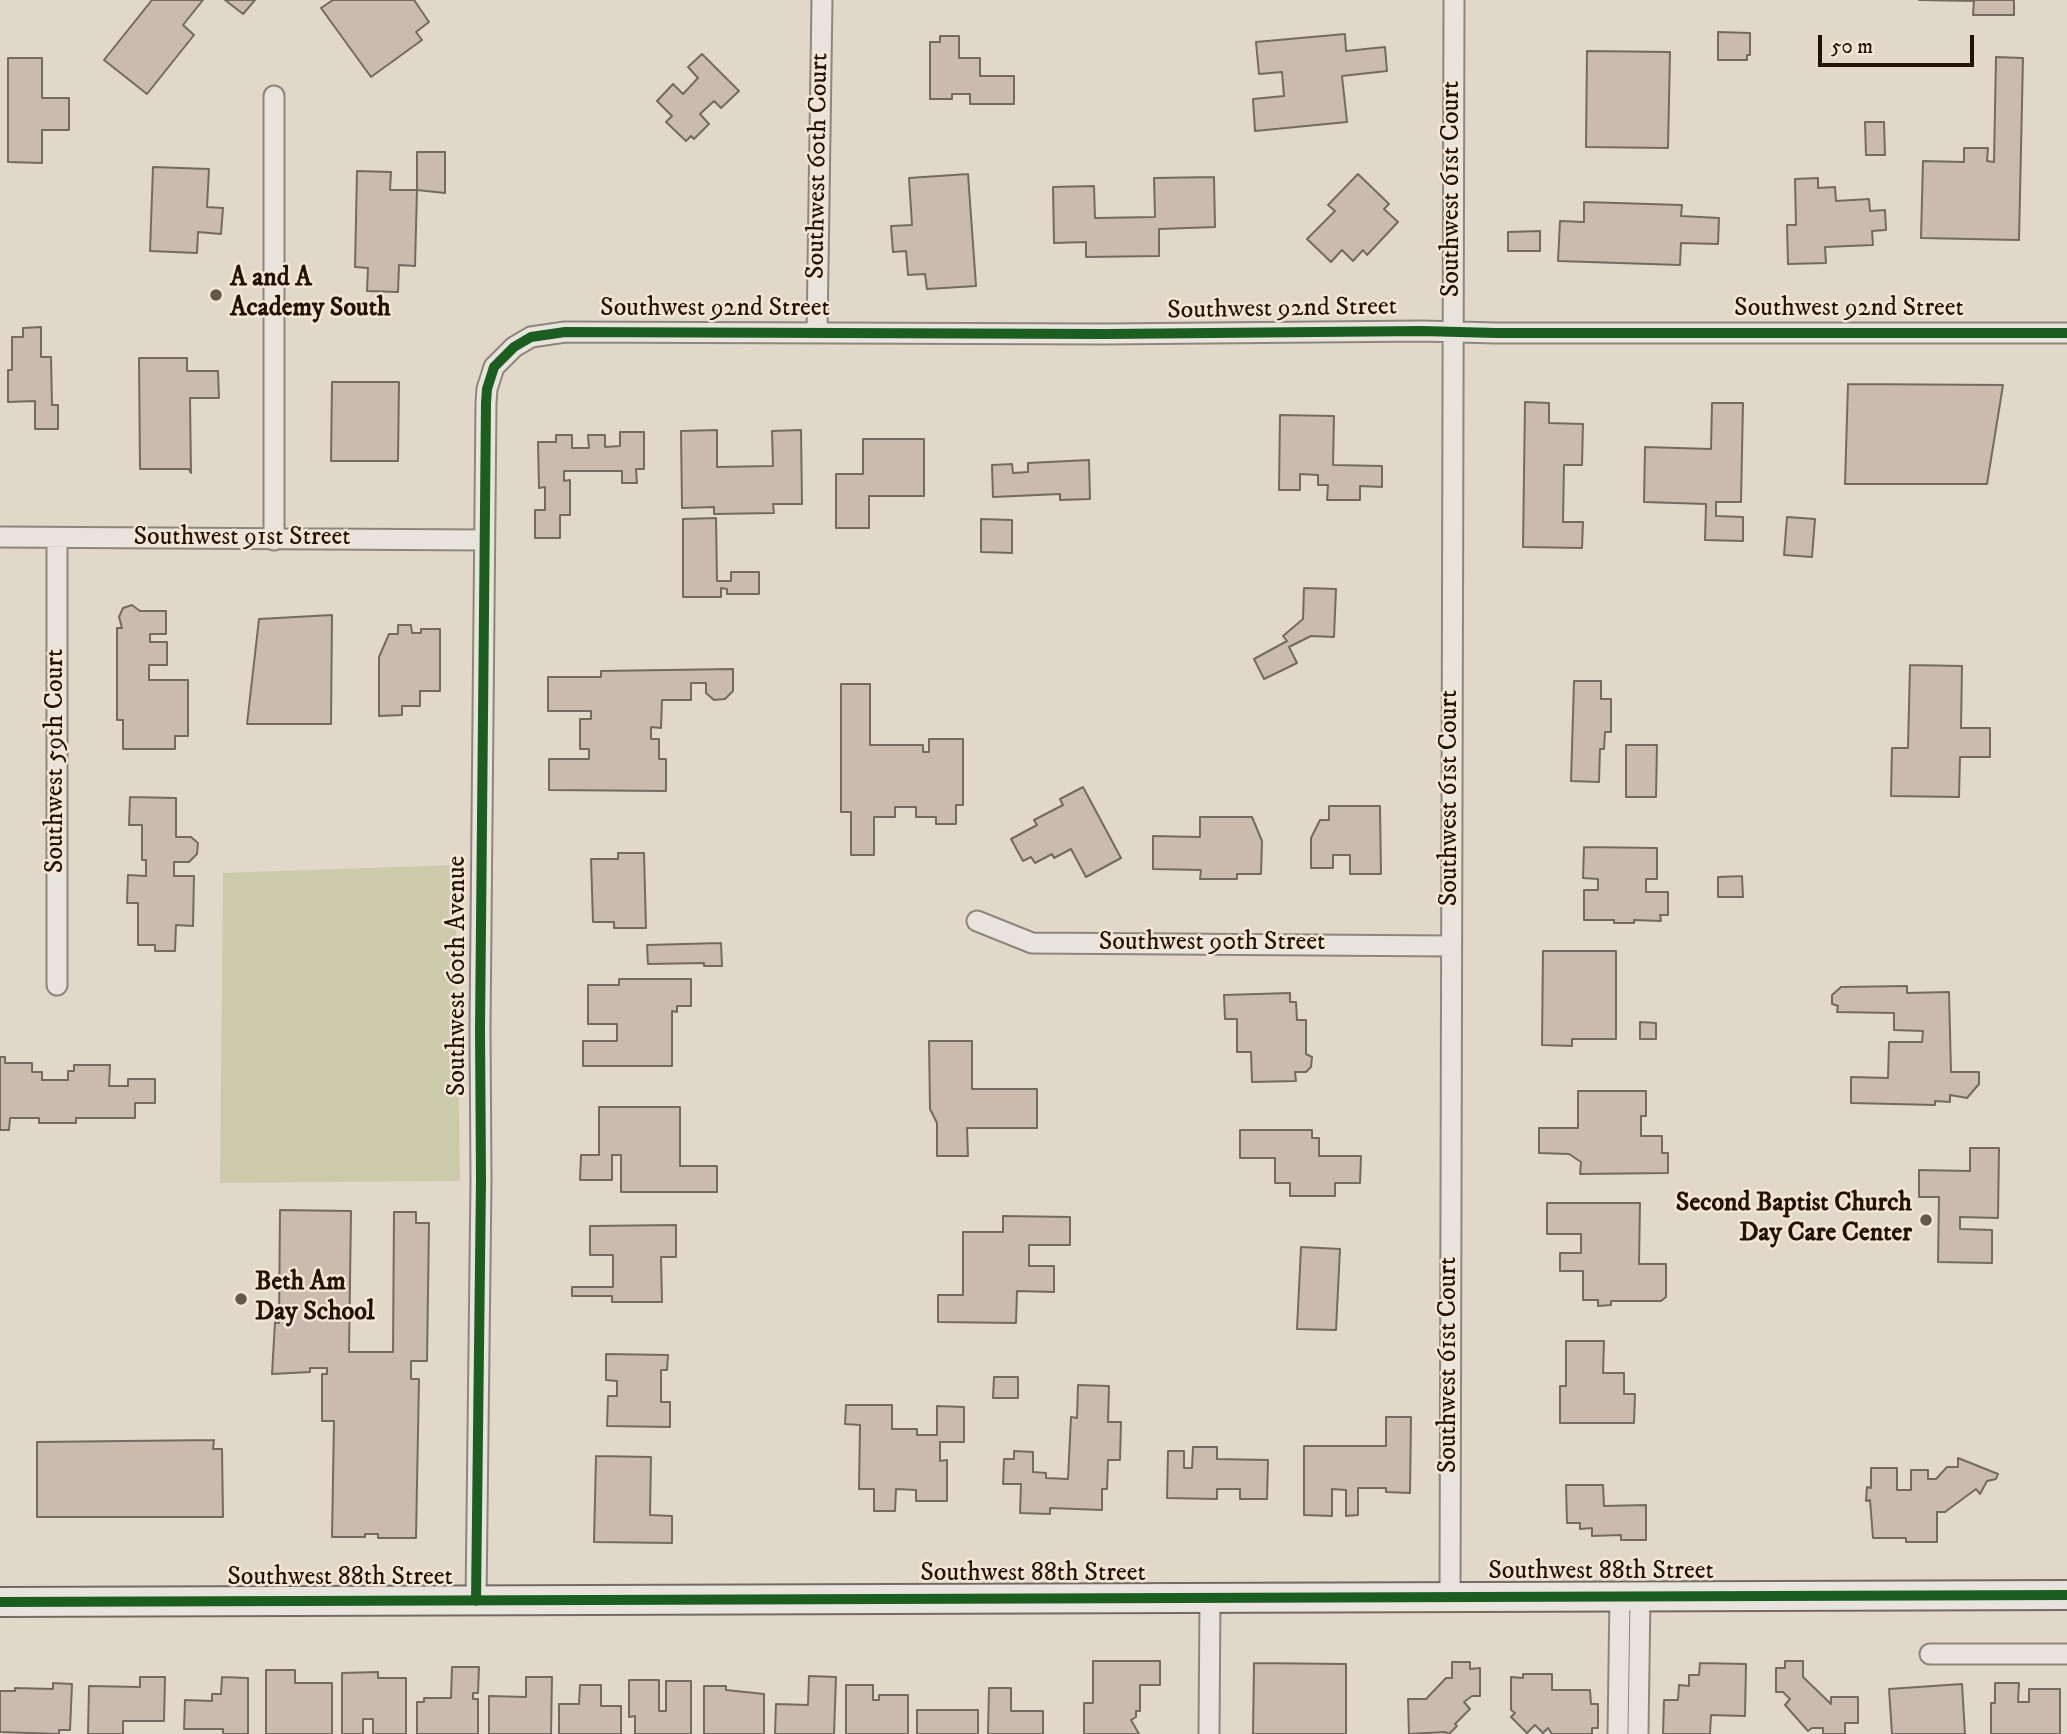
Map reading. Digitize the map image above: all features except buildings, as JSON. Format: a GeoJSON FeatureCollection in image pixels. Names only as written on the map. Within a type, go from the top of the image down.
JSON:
{"type":"FeatureCollection","features":[{"type":"Feature","properties":{"kind":"street","name":"Southwest 60th Court"},"geometry":{"type":"LineString","coordinates":[[817,333],[822,0]]}},
{"type":"Feature","properties":{"kind":"street","name":"Southwest 61st Court"},"geometry":{"type":"LineString","coordinates":[[1450,1595],[1454,0]]}},
{"type":"Feature","properties":{"kind":"street"},"geometry":{"type":"LineString","coordinates":[[274,96],[274,540]]}},
{"type":"Feature","properties":{"kind":"street","name":"Southwest 92nd Street"},"geometry":{"type":"LineString","coordinates":[[504,357],[531,337],[547,333],[2067,333]]}},
{"type":"Feature","properties":{"kind":"street","name":"Southwest 60th Avenue"},"geometry":{"type":"LineString","coordinates":[[476,1601],[487,389],[495,367],[504,357]]}},
{"type":"Feature","properties":{"kind":"street","name":"Southwest 91st Street"},"geometry":{"type":"LineString","coordinates":[[0,537],[484,540]]}},
{"type":"Feature","properties":{"kind":"street","name":"Southwest 59th Court"},"geometry":{"type":"LineString","coordinates":[[57,538],[57,985]]}},
{"type":"Feature","properties":{"kind":"street","name":"Southwest 90th Street"},"geometry":{"type":"LineString","coordinates":[[977,921],[1032,943],[1451,946]]}},
{"type":"Feature","properties":{"kind":"street","name":"Southwest 88th Street"},"geometry":{"type":"LineString","coordinates":[[0,1602],[2067,1595]]}},
{"type":"Feature","properties":{"kind":"street"},"geometry":{"type":"LineString","coordinates":[[1618,1734],[1630,1596]]}},
{"type":"Feature","properties":{"kind":"street"},"geometry":{"type":"LineString","coordinates":[[1630,1596],[1638,1734]]}},
{"type":"Feature","properties":{"kind":"street"},"geometry":{"type":"LineString","coordinates":[[1209,1734],[1210,1597]]}},
{"type":"Feature","properties":{"kind":"street"},"geometry":{"type":"LineString","coordinates":[[1930,1654],[2067,1654]]}},
{"type":"Feature","properties":{"kind":"green space"},"geometry":{"type":"Polygon","coordinates":[[[455,865],[460,1181],[220,1183],[223,873],[455,865]]]}},
{"type":"Feature","properties":{"kind":"cycle path"},"geometry":{"type":"LineString","coordinates":[[476,1601],[486,403],[494,367],[514,347],[531,337],[565,332],[2067,333]]}},
{"type":"Feature","properties":{"kind":"cycle path"},"geometry":{"type":"LineString","coordinates":[[0,1602],[2067,1595]]}},
{"type":"Feature","properties":{"kind":"place","name":"A and A Academy South"},"geometry":{"type":"Point","coordinates":[216,295]}},
{"type":"Feature","properties":{"kind":"place","name":"Second Baptist Church Day Care Center"},"geometry":{"type":"Point","coordinates":[1926,1220]}},
{"type":"Feature","properties":{"kind":"place","name":"Beth Am Day School"},"geometry":{"type":"Point","coordinates":[241,1299]}}]}
